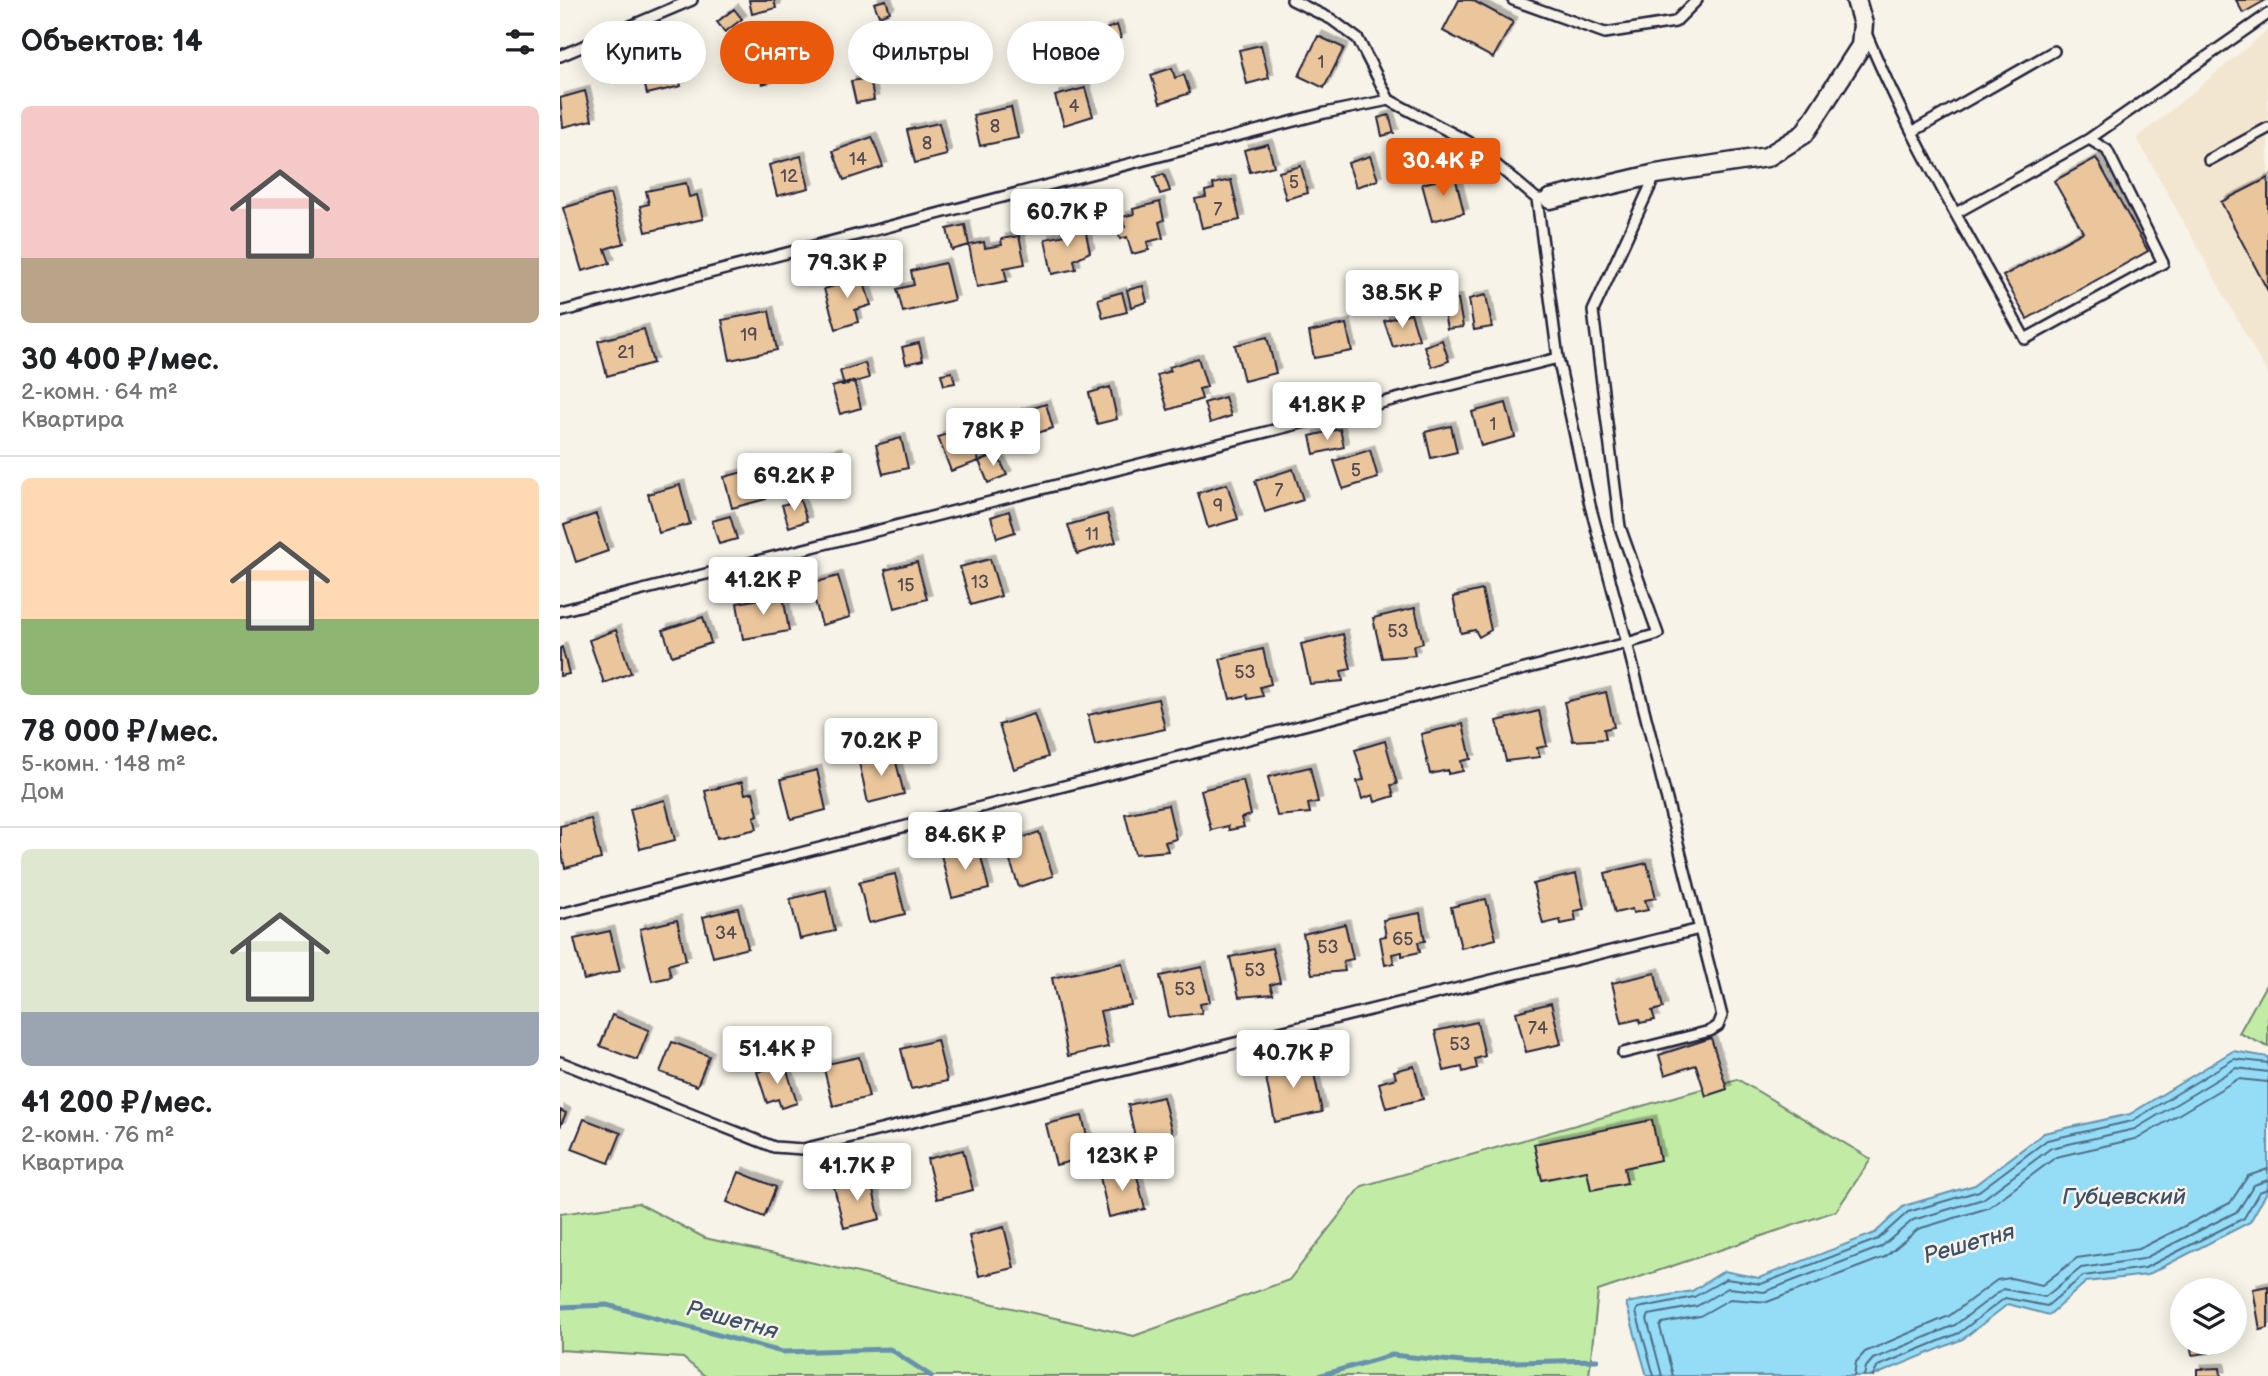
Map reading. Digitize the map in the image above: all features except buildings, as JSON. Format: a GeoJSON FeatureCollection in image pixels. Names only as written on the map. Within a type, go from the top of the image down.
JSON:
{"type":"FeatureCollection","features":[{"type":"Feature","properties":{"kind":"street"},"geometry":{"type":"LineString","coordinates":[[1544,199],[1656,174],[1768,157],[1804,134],[1861,46],[1863,24],[1856,0]]}},
{"type":"Feature","properties":{"kind":"lane"},"geometry":{"type":"LineString","coordinates":[[560,56],[692,0]]}},
{"type":"Feature","properties":{"kind":"lane"},"geometry":{"type":"LineString","coordinates":[[1292,0],[1331,19],[1358,39],[1389,100],[1469,142],[1544,199],[1558,358],[1590,505],[1722,1016],[1718,1026],[1686,1038],[1623,1053]]}},
{"type":"Feature","properties":{"kind":"lane"},"geometry":{"type":"LineString","coordinates":[[1513,0],[1605,33],[1675,22],[1697,0]]}},
{"type":"Feature","properties":{"kind":"lane"},"geometry":{"type":"LineString","coordinates":[[1956,213],[2089,139],[2268,14]]}},
{"type":"Feature","properties":{"kind":"lane"},"geometry":{"type":"LineString","coordinates":[[1863,24],[1892,96],[2025,339],[2163,263],[2106,150],[2089,139]]}},
{"type":"Feature","properties":{"kind":"lane"},"geometry":{"type":"LineString","coordinates":[[1912,132],[2054,51]]}},
{"type":"Feature","properties":{"kind":"lane"},"geometry":{"type":"LineString","coordinates":[[560,312],[1325,113],[1389,100]]}},
{"type":"Feature","properties":{"kind":"lane"},"geometry":{"type":"LineString","coordinates":[[2209,160],[2268,128]]}},
{"type":"Feature","properties":{"kind":"lane"},"geometry":{"type":"LineString","coordinates":[[560,914],[1658,634],[1620,527],[1593,311],[1656,174]]}},
{"type":"Feature","properties":{"kind":"lane"},"geometry":{"type":"LineString","coordinates":[[560,611],[1558,358]]}},
{"type":"Feature","properties":{"kind":"lane"},"geometry":{"type":"LineString","coordinates":[[560,1062],[774,1147],[803,1149],[1700,929]]}},
{"type":"Feature","properties":{"kind":"shaded area"},"geometry":{"type":"Polygon","coordinates":[[[2268,30],[2268,375],[2137,138],[2268,30]]]}},
{"type":"Feature","properties":{"kind":"green space"},"geometry":{"type":"Polygon","coordinates":[[[2268,981],[2268,1047],[2239,1033],[2268,981]]]}},
{"type":"Feature","properties":{"kind":"green space"},"geometry":{"type":"Polygon","coordinates":[[[1737,1079],[1871,1159],[1836,1211],[1598,1291],[1589,1376],[705,1376],[683,1358],[560,1350],[560,1214],[638,1203],[705,1238],[1134,1336],[1289,1280],[1362,1186],[1737,1079]]]}},
{"type":"Feature","properties":{"kind":"water","name":"Губцевский"},"geometry":{"type":"Polygon","coordinates":[[[2233,1051],[2268,1057],[2268,1190],[2250,1222],[2147,1275],[2086,1282],[2049,1315],[2008,1304],[1963,1339],[1873,1376],[1647,1376],[1626,1303],[1692,1291],[1724,1271],[1759,1278],[1875,1233],[1904,1206],[1975,1185],[2044,1133],[2130,1114],[2233,1051]]]}},
{"type":"Feature","properties":{"kind":"waterway","name":"Решетня"},"geometry":{"type":"LineString","coordinates":[[560,1307],[607,1305],[782,1352],[890,1349],[931,1376]]}},
{"type":"Feature","properties":{"kind":"waterway","name":"Решетня"},"geometry":{"type":"LineString","coordinates":[[1318,1376],[1392,1355],[1472,1363],[1597,1360]]}}]}
